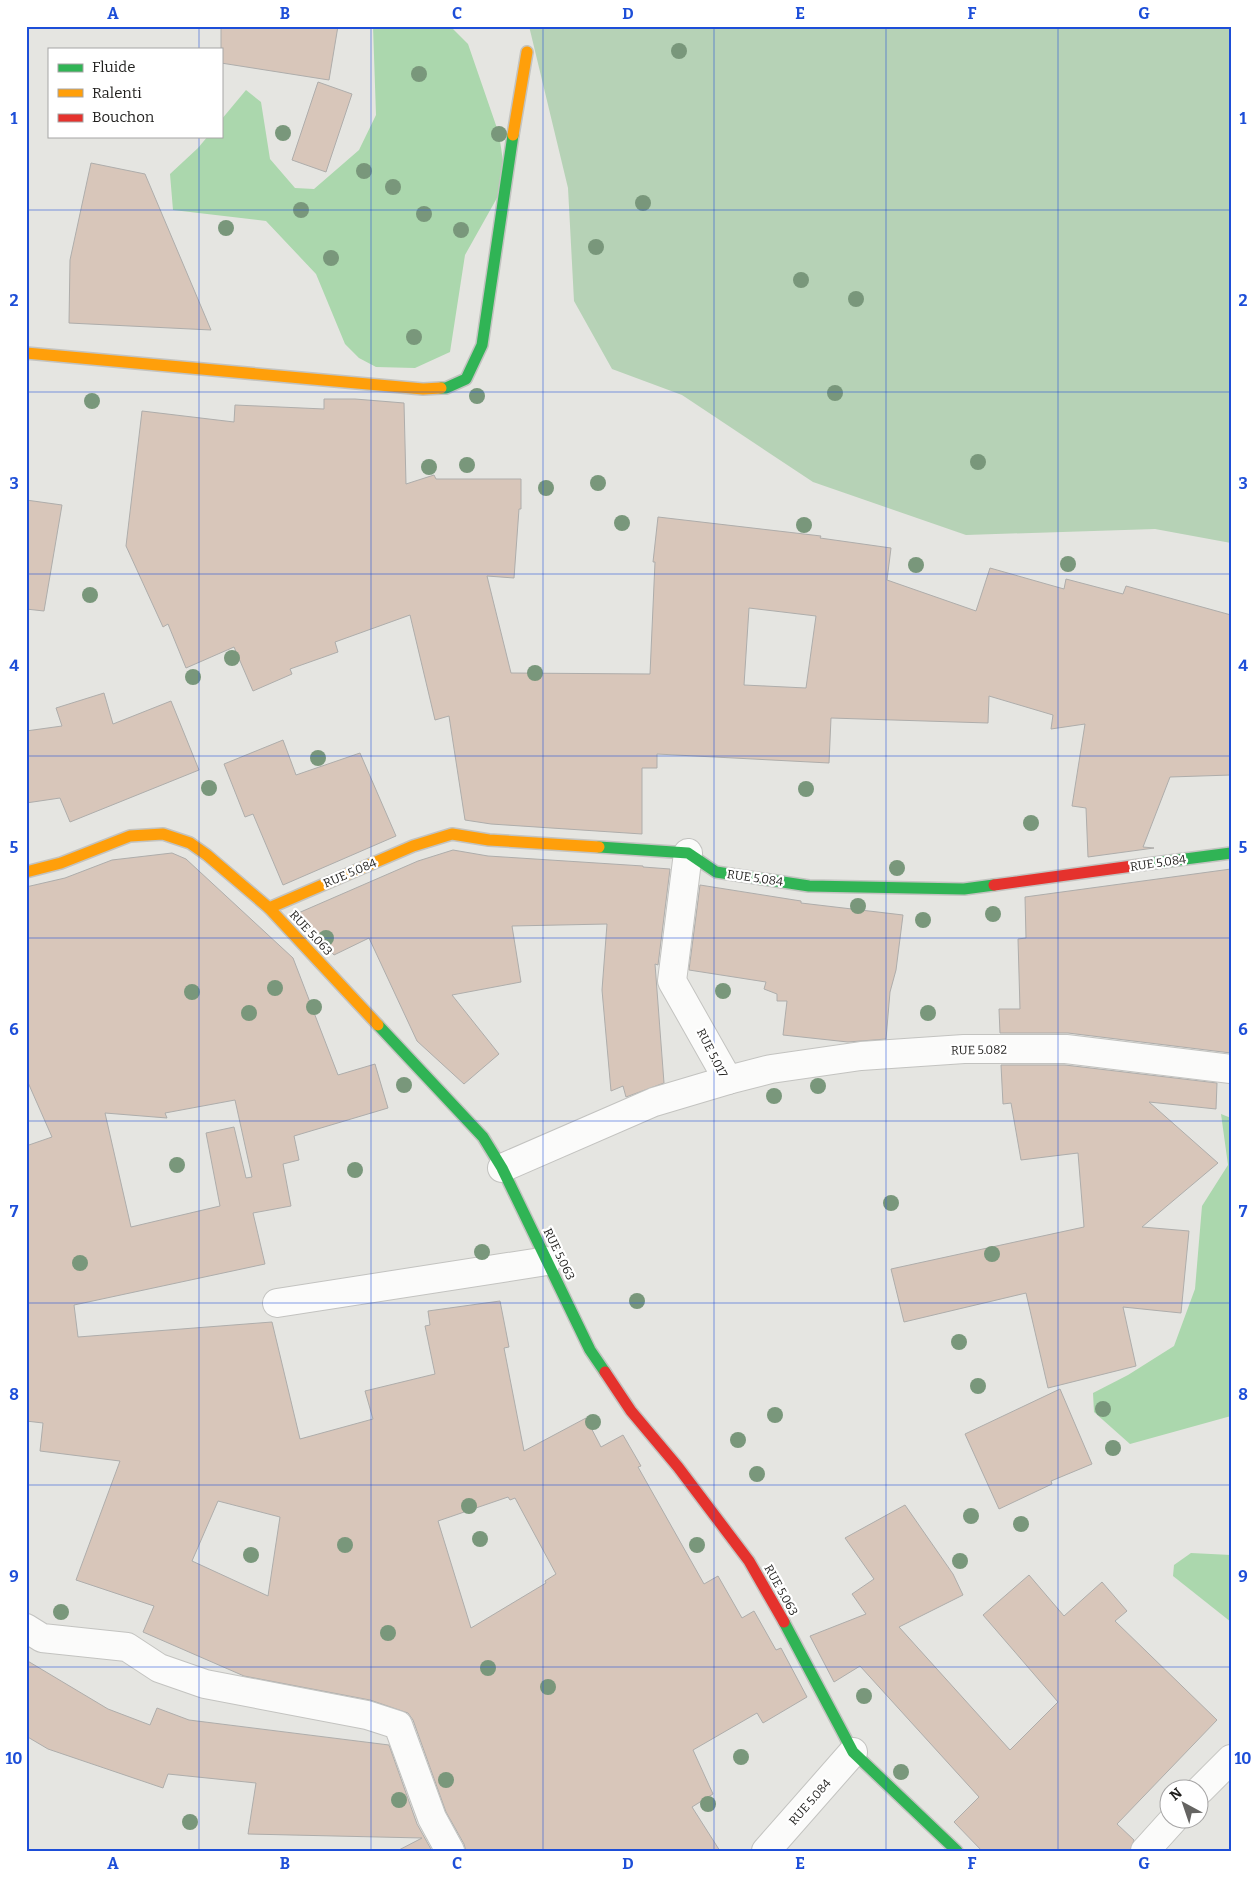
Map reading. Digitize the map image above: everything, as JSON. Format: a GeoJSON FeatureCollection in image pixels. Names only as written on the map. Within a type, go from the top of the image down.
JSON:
{"type":"FeatureCollection","features":[{"type":"Feature","properties":{"kind":"street"},"geometry":{"type":"LineString","coordinates":[[26,353],[423,390],[446,388],[466,379],[482,345],[500,216],[528,52]]}},
{"type":"Feature","properties":{"kind":"street","name":"RUE 5.063"},"geometry":{"type":"LineString","coordinates":[[26,872],[61,863],[130,836],[163,834],[190,843],[207,855],[269,908],[483,1137],[502,1168],[590,1350],[631,1411],[678,1467],[749,1561],[803,1656],[853,1752],[957,1851]]}},
{"type":"Feature","properties":{"kind":"street","name":"RUE 5.084"},"geometry":{"type":"LineString","coordinates":[[269,908],[414,846],[452,834],[489,840],[688,853],[716,872],[809,886],[964,890],[1231,852]]}},
{"type":"Feature","properties":{"kind":"street","name":"RUE 5.017"},"geometry":{"type":"LineString","coordinates":[[502,1168],[654,1102],[728,1080],[672,981],[688,853]]}},
{"type":"Feature","properties":{"kind":"street","name":"RUE 5.082"},"geometry":{"type":"LineString","coordinates":[[728,1080],[771,1069],[861,1056],[964,1049],[1066,1049],[1231,1068]]}},
{"type":"Feature","properties":{"kind":"street"},"geometry":{"type":"LineString","coordinates":[[277,1303],[547,1261]]}},
{"type":"Feature","properties":{"kind":"street"},"geometry":{"type":"LineString","coordinates":[[26,1628],[42,1638],[127,1647],[159,1668],[205,1684],[367,1715],[398,1725],[432,1818],[450,1851]]}},
{"type":"Feature","properties":{"kind":"street","name":"RUE 5.084"},"geometry":{"type":"LineString","coordinates":[[766,1851],[853,1752]]}},
{"type":"Feature","properties":{"kind":"street"},"geometry":{"type":"LineString","coordinates":[[1210,1780],[1231,1759]]}},
{"type":"Feature","properties":{"kind":"street"},"geometry":{"type":"LineString","coordinates":[[1145,1851],[1164,1830]]}},
{"type":"Feature","properties":{"kind":"green space"},"geometry":{"type":"Polygon","coordinates":[[[373,26],[450,26],[468,44],[499,134],[504,168],[502,189],[465,255],[450,352],[415,368],[376,367],[359,358],[345,344],[316,274],[266,221],[173,210],[170,174],[206,138],[222,138],[222,119],[246,90],[261,102],[270,159],[295,188],[314,189],[359,150],[376,115],[373,26]]]}},
{"type":"Feature","properties":{"kind":"green space"},"geometry":{"type":"Polygon","coordinates":[[[529,26],[1231,26],[1231,543],[1155,529],[966,535],[813,482],[682,395],[612,369],[574,301],[568,188],[529,26]]]}},
{"type":"Feature","properties":{"kind":"green space"},"geometry":{"type":"Polygon","coordinates":[[[1221,1114],[1231,1118],[1231,1416],[1130,1444],[1094,1412],[1093,1393],[1128,1375],[1174,1346],[1195,1289],[1202,1206],[1228,1165],[1221,1114]]]}},
{"type":"Feature","properties":{"kind":"green space"},"geometry":{"type":"Polygon","coordinates":[[[1191,1553],[1231,1555],[1231,1622],[1173,1576],[1174,1565],[1191,1553]]]}},
{"type":"Feature","properties":{"kind":"building"},"geometry":{"type":"Polygon","coordinates":[[[221,26],[338,26],[329,80],[222,63],[221,26]]]}},
{"type":"Feature","properties":{"kind":"building"},"geometry":{"type":"Polygon","coordinates":[[[318,82],[352,94],[326,172],[292,160],[318,82]]]}},
{"type":"Feature","properties":{"kind":"building"},"geometry":{"type":"Polygon","coordinates":[[[91,163],[145,174],[211,330],[69,323],[70,260],[91,163]]]}},
{"type":"Feature","properties":{"kind":"building"},"geometry":{"type":"Polygon","coordinates":[[[324,399],[355,399],[404,403],[406,484],[434,475],[436,479],[521,479],[521,509],[519,509],[514,578],[487,576],[511,673],[650,674],[655,562],[653,562],[658,517],[821,536],[820,538],[891,548],[887,580],[976,611],[990,568],[1064,589],[1066,579],[1123,594],[1126,586],[1231,615],[1231,775],[1170,777],[1143,847],[1154,848],[1088,857],[1086,808],[1072,806],[1085,724],[1051,729],[1053,715],[989,696],[988,723],[831,718],[829,763],[657,754],[657,768],[642,768],[642,834],[491,824],[465,820],[449,716],[435,720],[410,615],[335,642],[338,652],[290,669],[292,674],[253,691],[234,647],[186,668],[168,624],[163,627],[126,546],[142,411],[234,422],[235,405],[324,409],[324,399]],[[749,608],[744,685],[806,688],[816,616],[749,608]]]}},
{"type":"Feature","properties":{"kind":"building"},"geometry":{"type":"Polygon","coordinates":[[[26,500],[62,505],[44,611],[26,609],[26,500]]]}},
{"type":"Feature","properties":{"kind":"building"},"geometry":{"type":"Polygon","coordinates":[[[104,693],[113,724],[171,701],[199,770],[70,822],[60,798],[26,803],[26,731],[62,726],[56,708],[104,693]]]}},
{"type":"Feature","properties":{"kind":"building"},"geometry":{"type":"Polygon","coordinates":[[[283,740],[296,775],[360,753],[396,836],[283,885],[253,814],[245,817],[224,764],[283,740]]]}},
{"type":"Feature","properties":{"kind":"building"},"geometry":{"type":"Polygon","coordinates":[[[453,850],[488,856],[670,869],[658,965],[655,964],[664,1083],[626,1097],[623,1086],[611,1091],[602,990],[607,924],[512,926],[521,982],[452,995],[499,1054],[464,1084],[417,1041],[369,938],[334,955],[296,914],[418,861],[453,850]]]}},
{"type":"Feature","properties":{"kind":"building"},"geometry":{"type":"Polygon","coordinates":[[[172,853],[186,859],[293,958],[338,1075],[375,1064],[388,1108],[294,1136],[299,1160],[283,1164],[291,1206],[253,1213],[265,1264],[74,1305],[78,1337],[272,1322],[300,1439],[373,1419],[365,1391],[435,1374],[425,1326],[430,1325],[428,1311],[500,1301],[509,1347],[504,1348],[524,1451],[586,1418],[601,1447],[623,1435],[641,1466],[638,1467],[704,1584],[718,1576],[742,1618],[754,1611],[776,1650],[781,1648],[807,1697],[763,1723],[757,1713],[693,1750],[713,1794],[692,1807],[720,1851],[466,1851],[446,1812],[413,1720],[408,1713],[370,1700],[244,1676],[143,1632],[154,1606],[76,1580],[120,1461],[40,1451],[43,1423],[26,1421],[26,1146],[52,1137],[26,1078],[26,887],[65,878],[112,860],[172,853]],[[235,1100],[165,1113],[167,1118],[105,1113],[131,1227],[220,1206],[206,1133],[234,1127],[246,1178],[252,1177],[235,1100]],[[508,1497],[438,1521],[471,1628],[546,1583],[545,1581],[556,1574],[515,1498],[510,1500],[508,1497]],[[218,1501],[192,1561],[268,1596],[280,1517],[218,1501]]]}},
{"type":"Feature","properties":{"kind":"building"},"geometry":{"type":"Polygon","coordinates":[[[1231,869],[1231,1053],[1068,1033],[1000,1033],[999,1009],[1020,1009],[1018,939],[1026,938],[1025,897],[1231,869]]]}},
{"type":"Feature","properties":{"kind":"building"},"geometry":{"type":"Polygon","coordinates":[[[700,885],[801,901],[801,903],[903,915],[896,970],[890,992],[886,1039],[848,1042],[783,1035],[787,1001],[777,1001],[777,994],[764,989],[766,982],[689,970],[700,885]]]}},
{"type":"Feature","properties":{"kind":"building"},"geometry":{"type":"Polygon","coordinates":[[[1001,1065],[1065,1065],[1217,1083],[1216,1109],[1149,1102],[1218,1163],[1142,1227],[1189,1231],[1181,1313],[1123,1307],[1136,1366],[1048,1388],[1026,1293],[904,1322],[891,1269],[1084,1227],[1078,1153],[1021,1160],[1011,1103],[1003,1104],[1001,1065]]]}},
{"type":"Feature","properties":{"kind":"building"},"geometry":{"type":"Polygon","coordinates":[[[1060,1389],[1092,1464],[1051,1481],[1052,1484],[999,1509],[965,1434],[1060,1389]]]}},
{"type":"Feature","properties":{"kind":"building"},"geometry":{"type":"Polygon","coordinates":[[[905,1505],[953,1574],[963,1595],[899,1627],[1010,1750],[1058,1702],[983,1615],[1029,1575],[1064,1616],[1102,1582],[1127,1611],[1115,1621],[1217,1720],[1117,1824],[1134,1840],[1130,1851],[982,1851],[954,1822],[979,1797],[860,1666],[834,1682],[810,1636],[866,1614],[852,1594],[874,1579],[845,1538],[905,1505]]]}},
{"type":"Feature","properties":{"kind":"building"},"geometry":{"type":"Polygon","coordinates":[[[26,1660],[108,1709],[150,1725],[157,1708],[189,1720],[389,1745],[417,1824],[432,1851],[397,1851],[422,1838],[248,1834],[256,1783],[168,1774],[163,1788],[48,1749],[26,1736],[26,1660]]]}},
{"type":"Feature","properties":{"kind":"traffic: fast"},"geometry":{"type":"LineString","coordinates":[[441,388],[446,388],[466,379],[482,345],[513,135]]}},
{"type":"Feature","properties":{"kind":"traffic: fast"},"geometry":{"type":"LineString","coordinates":[[599,847],[688,853],[716,872],[809,886],[964,889],[994,885]]}},
{"type":"Feature","properties":{"kind":"traffic: fast"},"geometry":{"type":"LineString","coordinates":[[1147,864],[1231,853]]}},
{"type":"Feature","properties":{"kind":"traffic: fast"},"geometry":{"type":"LineString","coordinates":[[378,1025],[483,1137],[502,1168],[590,1350],[605,1372]]}},
{"type":"Feature","properties":{"kind":"traffic: fast"},"geometry":{"type":"LineString","coordinates":[[784,1622],[853,1752],[957,1851]]}},
{"type":"Feature","properties":{"kind":"traffic: slow"},"geometry":{"type":"LineString","coordinates":[[513,135],[527,52]]}},
{"type":"Feature","properties":{"kind":"traffic: slow"},"geometry":{"type":"LineString","coordinates":[[26,353],[423,389],[441,388]]}},
{"type":"Feature","properties":{"kind":"traffic: slow"},"geometry":{"type":"LineString","coordinates":[[26,872],[61,863],[130,836],[163,834],[190,843],[207,855],[269,908],[378,1025]]}},
{"type":"Feature","properties":{"kind":"traffic: slow"},"geometry":{"type":"LineString","coordinates":[[269,908],[413,846],[452,834],[489,840],[599,847]]}},
{"type":"Feature","properties":{"kind":"traffic: jam"},"geometry":{"type":"LineString","coordinates":[[994,885],[1147,864]]}},
{"type":"Feature","properties":{"kind":"traffic: jam"},"geometry":{"type":"LineString","coordinates":[[605,1372],[631,1411],[678,1467],[749,1561],[784,1622]]}}]}
